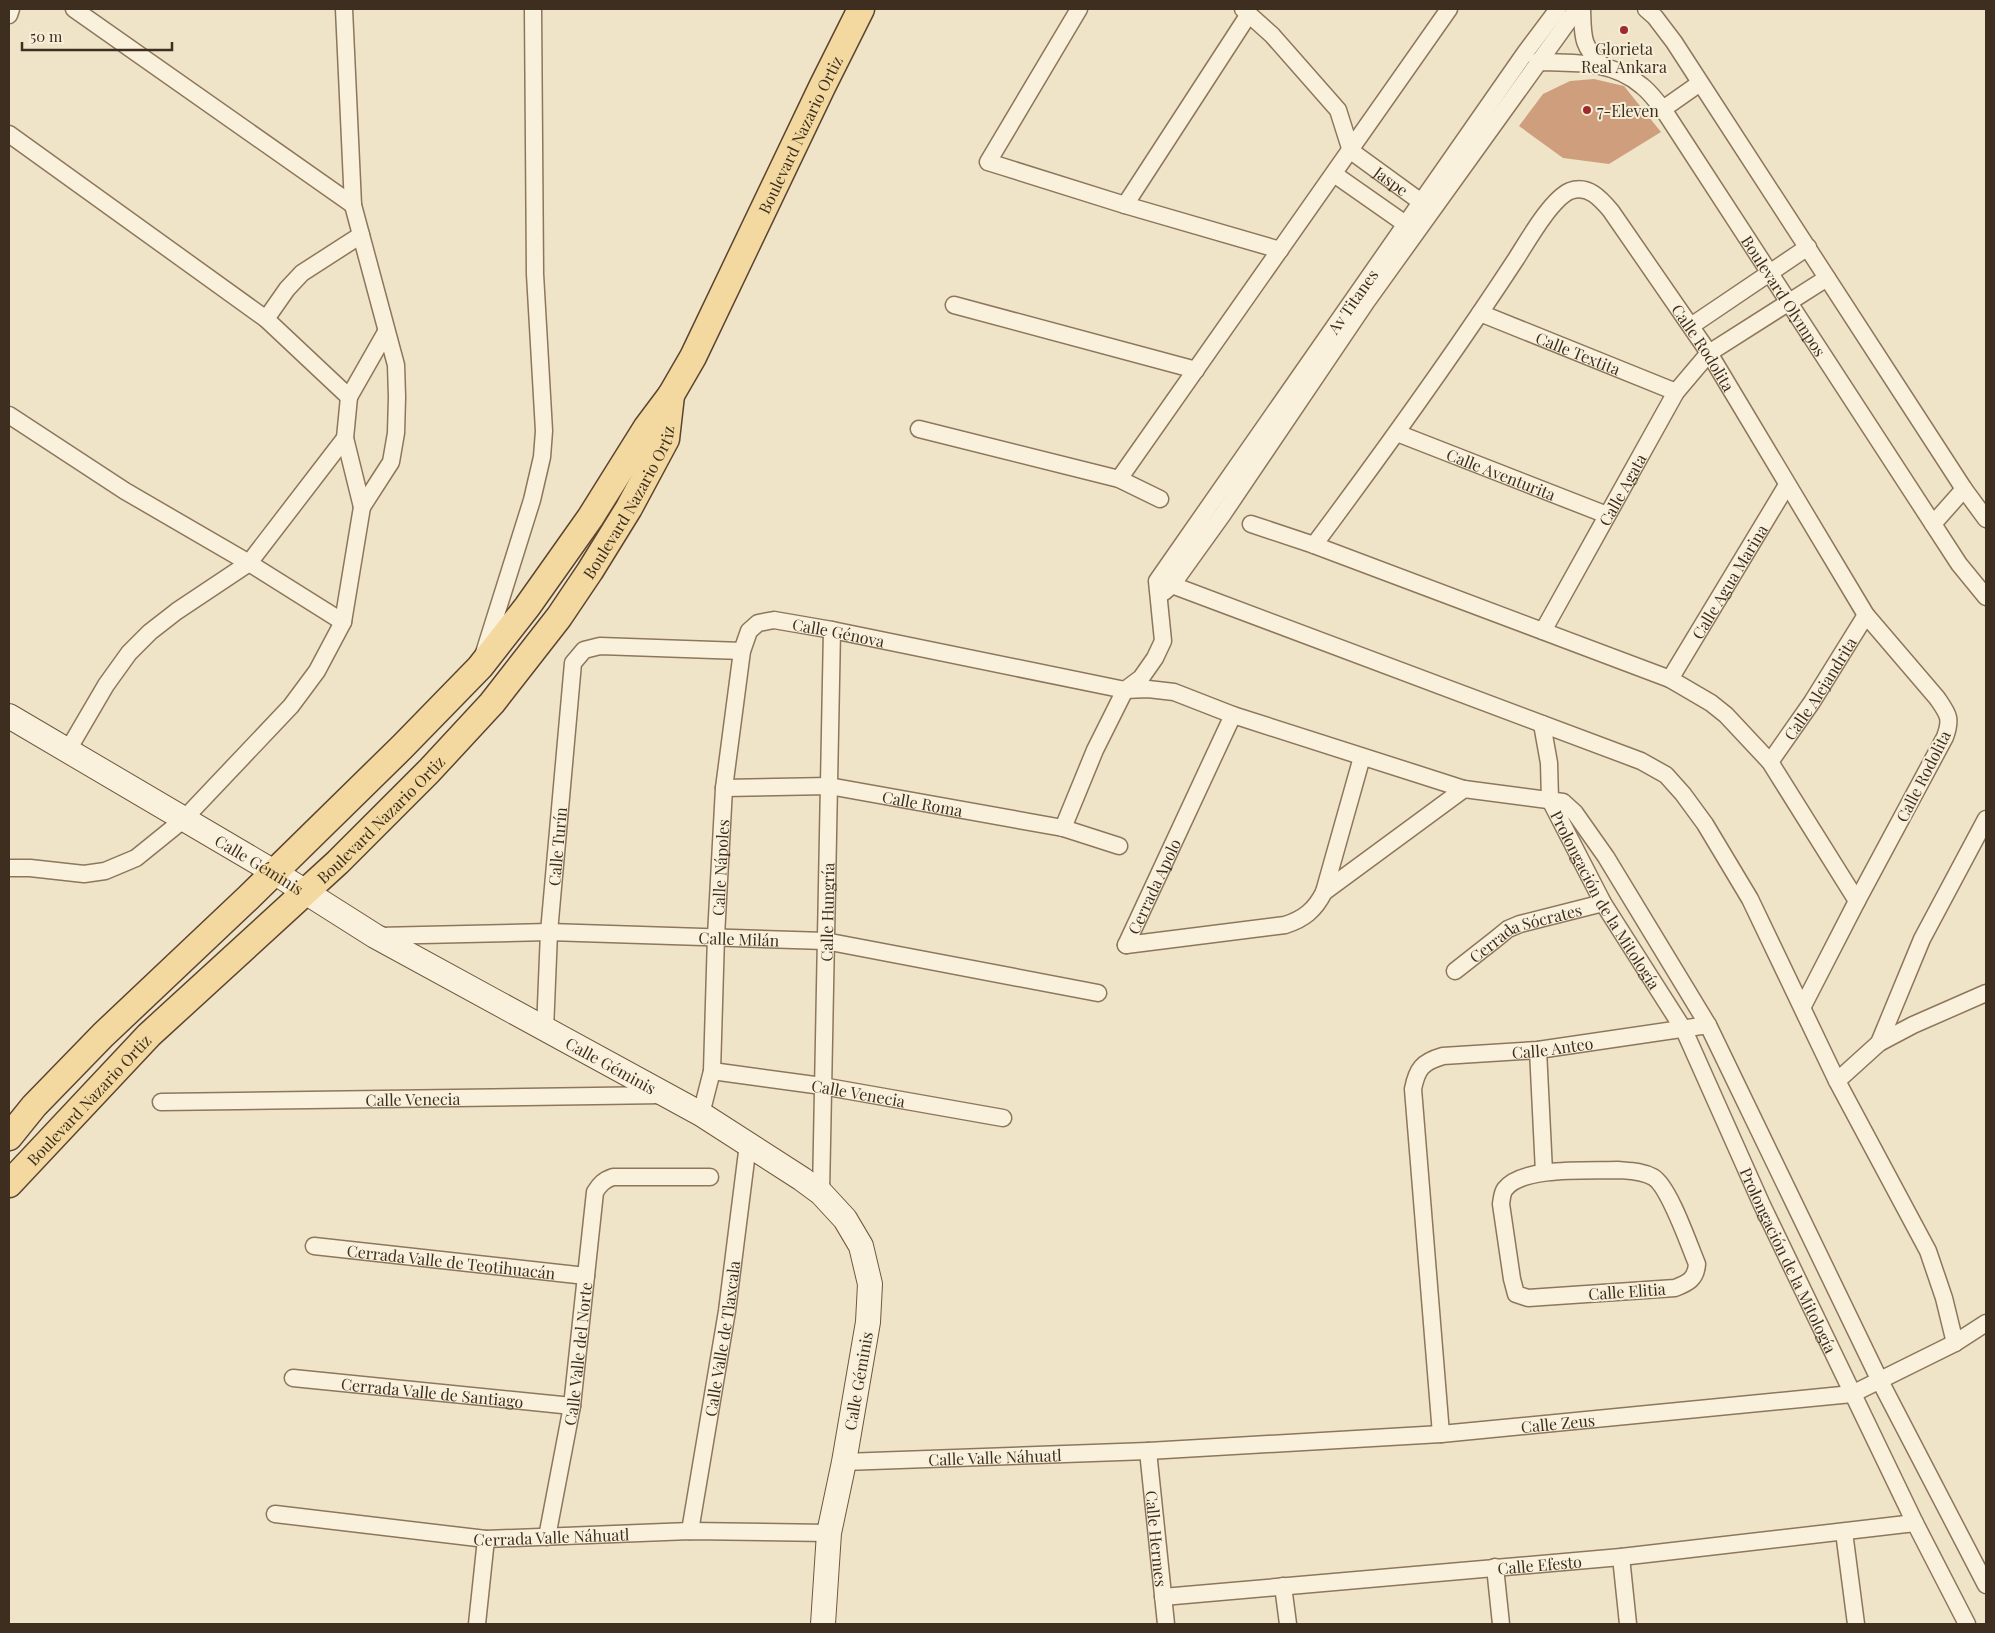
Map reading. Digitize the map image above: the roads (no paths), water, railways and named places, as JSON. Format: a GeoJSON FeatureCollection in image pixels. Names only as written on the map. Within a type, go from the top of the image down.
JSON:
{"type":"FeatureCollection","features":[{"type":"Feature","properties":{"kind":"main road","name":"Boulevard Nazario Ortiz"},"geometry":{"type":"LineString","coordinates":[[9,1137],[34,1106],[103,1035],[402,747],[480,667],[527,607],[590,518],[647,426],[672,395],[693,357],[861,9]]}},
{"type":"Feature","properties":{"kind":"main road","name":"Boulevard Nazario Ortiz"},"geometry":{"type":"LineString","coordinates":[[9,1184],[149,1035],[306,892],[429,771],[492,704],[559,616],[590,571],[629,508],[666,439],[672,395]]}},
{"type":"Feature","properties":{"kind":"street"},"geometry":{"type":"LineString","coordinates":[[9,14],[11,9]]}},
{"type":"Feature","properties":{"kind":"street"},"geometry":{"type":"LineString","coordinates":[[74,9],[352,205]]}},
{"type":"Feature","properties":{"kind":"street"},"geometry":{"type":"LineString","coordinates":[[344,9],[352,205],[396,365],[396,433],[391,462],[362,507]]}},
{"type":"Feature","properties":{"kind":"street"},"geometry":{"type":"LineString","coordinates":[[480,667],[520,544],[542,457],[544,431],[535,274],[533,9]]}},
{"type":"Feature","properties":{"kind":"street"},"geometry":{"type":"LineString","coordinates":[[1079,9],[988,162],[1280,250]]}},
{"type":"Feature","properties":{"kind":"street","name":"Av Titanes"},"geometry":{"type":"LineString","coordinates":[[1125,690],[1141,678],[1155,658],[1163,641],[1157,581],[1412,228],[1525,53],[1558,9]]}},
{"type":"Feature","properties":{"kind":"street"},"geometry":{"type":"LineString","coordinates":[[1119,479],[1351,150],[1446,10]]}},
{"type":"Feature","properties":{"kind":"street"},"geometry":{"type":"LineString","coordinates":[[1126,205],[1246,12],[1272,35],[1338,110],[1351,150]]}},
{"type":"Feature","properties":{"kind":"street"},"geometry":{"type":"LineString","coordinates":[[1583,12],[1583,34],[1587,49],[1602,65]]}},
{"type":"Feature","properties":{"kind":"street","name":"Av Titanes"},"geometry":{"type":"LineString","coordinates":[[1427,206],[1537,62],[1583,12]]}},
{"type":"Feature","properties":{"kind":"street"},"geometry":{"type":"LineString","coordinates":[[1652,12],[1808,247],[1964,490],[1986,519]]}},
{"type":"Feature","properties":{"kind":"street","name":"Boulevard Olympos"},"geometry":{"type":"LineString","coordinates":[[1537,62],[1602,65],[1630,77],[1644,86],[1663,109],[1959,564],[1986,597]]}},
{"type":"Feature","properties":{"kind":"street"},"geometry":{"type":"LineString","coordinates":[[1663,109],[1700,83]]}},
{"type":"Feature","properties":{"kind":"street"},"geometry":{"type":"LineString","coordinates":[[9,134],[266,319],[349,397]]}},
{"type":"Feature","properties":{"kind":"street","name":"Jaspe"},"geometry":{"type":"LineString","coordinates":[[1351,150],[1427,206]]}},
{"type":"Feature","properties":{"kind":"street","name":"Jaspe"},"geometry":{"type":"LineString","coordinates":[[1334,174],[1412,228]]}},
{"type":"Feature","properties":{"kind":"street","name":"Calle Rodolita"},"geometry":{"type":"LineString","coordinates":[[1314,545],[1397,433],[1544,217],[1570,191],[1584,190],[1598,195],[1612,211],[1709,353],[1866,615],[1937,698],[1946,713],[1950,725],[1946,737],[1857,901],[1803,1006]]}},
{"type":"Feature","properties":{"kind":"street","name":"Av Titanes"},"geometry":{"type":"LineString","coordinates":[[1159,597],[1172,585],[1223,514],[1367,301],[1412,228]]}},
{"type":"Feature","properties":{"kind":"street"},"geometry":{"type":"LineString","coordinates":[[266,319],[287,289],[302,273],[361,235]]}},
{"type":"Feature","properties":{"kind":"street"},"geometry":{"type":"LineString","coordinates":[[1691,326],[1808,247]]}},
{"type":"Feature","properties":{"kind":"street","name":"Calle Agata"},"geometry":{"type":"LineString","coordinates":[[1543,630],[1676,392],[1709,353],[1827,278]]}},
{"type":"Feature","properties":{"kind":"street"},"geometry":{"type":"LineString","coordinates":[[954,305],[1196,370]]}},
{"type":"Feature","properties":{"kind":"street","name":"Calle Textita"},"geometry":{"type":"LineString","coordinates":[[1480,313],[1676,392]]}},
{"type":"Feature","properties":{"kind":"street"},"geometry":{"type":"LineString","coordinates":[[9,868],[30,868],[84,874],[105,871],[136,858],[183,820],[291,706],[317,671],[343,622],[362,507],[345,438],[349,397],[386,332]]}},
{"type":"Feature","properties":{"kind":"street"},"geometry":{"type":"LineString","coordinates":[[9,415],[124,491],[249,563],[343,622]]}},
{"type":"Feature","properties":{"kind":"street"},"geometry":{"type":"LineString","coordinates":[[919,429],[1119,479],[1160,499]]}},
{"type":"Feature","properties":{"kind":"street","name":"Calle Aventurita"},"geometry":{"type":"LineString","coordinates":[[1397,433],[1607,515]]}},
{"type":"Feature","properties":{"kind":"street"},"geometry":{"type":"LineString","coordinates":[[68,750],[106,685],[129,653],[150,632],[177,611],[249,563],[345,438]]}},
{"type":"Feature","properties":{"kind":"street","name":"Calle Agua Marina"},"geometry":{"type":"LineString","coordinates":[[1670,679],[1787,485]]}},
{"type":"Feature","properties":{"kind":"street"},"geometry":{"type":"LineString","coordinates":[[1933,524],[1964,490]]}},
{"type":"Feature","properties":{"kind":"street"},"geometry":{"type":"LineString","coordinates":[[1251,524],[1314,545],[1670,679],[1711,703],[1726,715],[1770,762],[1857,901]]}},
{"type":"Feature","properties":{"kind":"street"},"geometry":{"type":"LineString","coordinates":[[1172,585],[1641,761],[1666,776],[1683,794],[1705,824],[1750,899],[1803,1006],[1837,1081],[1928,1252],[1944,1298],[1955,1343]]}},
{"type":"Feature","properties":{"kind":"street","name":"Calle Alejandrita"},"geometry":{"type":"LineString","coordinates":[[1770,762],[1812,702],[1866,615]]}},
{"type":"Feature","properties":{"kind":"street","name":"Calle Génova"},"geometry":{"type":"LineString","coordinates":[[742,651],[749,631],[758,623],[774,620],[832,630],[1125,690],[1148,689],[1174,692],[1233,715]]}},
{"type":"Feature","properties":{"kind":"street","name":"Calle Hungría"},"geometry":{"type":"LineString","coordinates":[[821,1193],[832,630]]}},
{"type":"Feature","properties":{"kind":"street","name":"Calle Turín"},"geometry":{"type":"LineString","coordinates":[[545,1030],[549,932],[572,663],[584,650],[600,646],[742,651]]}},
{"type":"Feature","properties":{"kind":"street","name":"Calle Nápoles"},"geometry":{"type":"LineString","coordinates":[[701,1114],[712,1071],[716,936],[724,788],[742,651]]}},
{"type":"Feature","properties":{"kind":"street"},"geometry":{"type":"LineString","coordinates":[[1062,828],[1095,750],[1125,690]]}},
{"type":"Feature","properties":{"kind":"street"},"geometry":{"type":"LineString","coordinates":[[1233,715],[1464,789],[1550,800],[1549,763],[1542,724]]}},
{"type":"Feature","properties":{"kind":"street","name":"Cerrada Apolo"},"geometry":{"type":"LineString","coordinates":[[1233,715],[1126,945],[1285,925],[1308,915],[1318,905],[1324,892],[1362,756]]}},
{"type":"Feature","properties":{"kind":"street","name":"Calle Géminis"},"geometry":{"type":"LineString","coordinates":[[9,716],[274,872],[374,936],[701,1114],[821,1193],[845,1219],[860,1246],[870,1284],[868,1322],[844,1462],[829,1533],[823,1624]]}},
{"type":"Feature","properties":{"kind":"street","name":"Calle Roma"},"geometry":{"type":"LineString","coordinates":[[724,788],[828,786],[1062,828],[1118,846]]}},
{"type":"Feature","properties":{"kind":"street","name":"Cerrada Apolo"},"geometry":{"type":"LineString","coordinates":[[1324,892],[1464,789]]}},
{"type":"Feature","properties":{"kind":"street","name":"Prolongación de la Mitología"},"geometry":{"type":"LineString","coordinates":[[1550,800],[1603,903],[1684,1030],[1762,1205],[1852,1394],[1915,1524],[1967,1624]]}},
{"type":"Feature","properties":{"kind":"street","name":"Prolongación de la Mitología"},"geometry":{"type":"LineString","coordinates":[[1550,800],[1562,802],[1574,813],[1592,836],[1708,1025],[1880,1381],[1986,1585]]}},
{"type":"Feature","properties":{"kind":"street"},"geometry":{"type":"LineString","coordinates":[[1879,1042],[1922,939],[1986,819]]}},
{"type":"Feature","properties":{"kind":"street","name":"Cerrada Sócrates"},"geometry":{"type":"LineString","coordinates":[[1455,972],[1508,929],[1520,924],[1603,903]]}},
{"type":"Feature","properties":{"kind":"street","name":"Calle Milán"},"geometry":{"type":"LineString","coordinates":[[374,936],[549,932],[825,941],[1098,993]]}},
{"type":"Feature","properties":{"kind":"street"},"geometry":{"type":"LineString","coordinates":[[1837,1081],[1879,1042],[1912,1025],[1986,993]]}},
{"type":"Feature","properties":{"kind":"street","name":"Calle Anteo"},"geometry":{"type":"LineString","coordinates":[[1440,1434],[1412,1089],[1416,1074],[1430,1060],[1443,1056],[1538,1050],[1708,1025]]}},
{"type":"Feature","properties":{"kind":"street"},"geometry":{"type":"LineString","coordinates":[[1538,1050],[1544,1172]]}},
{"type":"Feature","properties":{"kind":"street","name":"Calle Venecia"},"geometry":{"type":"LineString","coordinates":[[712,1071],[822,1086],[1003,1118]]}},
{"type":"Feature","properties":{"kind":"street","name":"Calle Venecia"},"geometry":{"type":"LineString","coordinates":[[162,1102],[665,1095]]}},
{"type":"Feature","properties":{"kind":"street","name":"Calle Valle de Tlaxcala"},"geometry":{"type":"LineString","coordinates":[[690,1531],[727,1311],[748,1144]]}},
{"type":"Feature","properties":{"kind":"street","name":"Calle Elitia"},"geometry":{"type":"LineString","coordinates":[[1618,1170],[1643,1172],[1658,1180],[1666,1192],[1697,1264],[1693,1278],[1688,1283],[1675,1288],[1528,1298],[1516,1294],[1510,1270],[1501,1204],[1502,1194],[1506,1187],[1514,1181],[1544,1172],[1618,1170]]}},
{"type":"Feature","properties":{"kind":"street","name":"Calle Valle del Norte"},"geometry":{"type":"LineString","coordinates":[[547,1537],[572,1406],[595,1192],[599,1184],[613,1177],[710,1177]]}},
{"type":"Feature","properties":{"kind":"street","name":"Cerrada Valle de Teotihuacán"},"geometry":{"type":"LineString","coordinates":[[314,1246],[586,1276]]}},
{"type":"Feature","properties":{"kind":"street","name":"Calle Zeus"},"geometry":{"type":"LineString","coordinates":[[1148,1451],[1440,1434],[1852,1394],[1955,1343],[1986,1323]]}},
{"type":"Feature","properties":{"kind":"street","name":"Cerrada Valle de Santiago"},"geometry":{"type":"LineString","coordinates":[[293,1378],[572,1406]]}},
{"type":"Feature","properties":{"kind":"street","name":"Calle Valle Náhuatl"},"geometry":{"type":"LineString","coordinates":[[844,1462],[1148,1451]]}},
{"type":"Feature","properties":{"kind":"street","name":"Calle Hermes"},"geometry":{"type":"LineString","coordinates":[[1148,1451],[1166,1624]]}},
{"type":"Feature","properties":{"kind":"street","name":"Cerrada Valle Náhuatl"},"geometry":{"type":"LineString","coordinates":[[275,1514],[486,1538],[690,1531],[829,1533]]}},
{"type":"Feature","properties":{"kind":"street","name":"Calle Efesto"},"geometry":{"type":"LineString","coordinates":[[1163,1597],[1622,1557],[1915,1524]]}},
{"type":"Feature","properties":{"kind":"street"},"geometry":{"type":"LineString","coordinates":[[1844,1532],[1856,1624]]}},
{"type":"Feature","properties":{"kind":"street"},"geometry":{"type":"LineString","coordinates":[[477,1624],[486,1538]]}},
{"type":"Feature","properties":{"kind":"street"},"geometry":{"type":"LineString","coordinates":[[1622,1557],[1628,1624]]}},
{"type":"Feature","properties":{"kind":"street"},"geometry":{"type":"LineString","coordinates":[[1495,1567],[1502,1624]]}},
{"type":"Feature","properties":{"kind":"street"},"geometry":{"type":"LineString","coordinates":[[1283,1586],[1288,1624]]}},
{"type":"Feature","properties":{"kind":"place","name":"Glorieta Real Ankara"},"geometry":{"type":"Point","coordinates":[1624,30]}},
{"type":"Feature","properties":{"kind":"place","name":"7-Eleven"},"geometry":{"type":"Point","coordinates":[1587,110]}}]}
